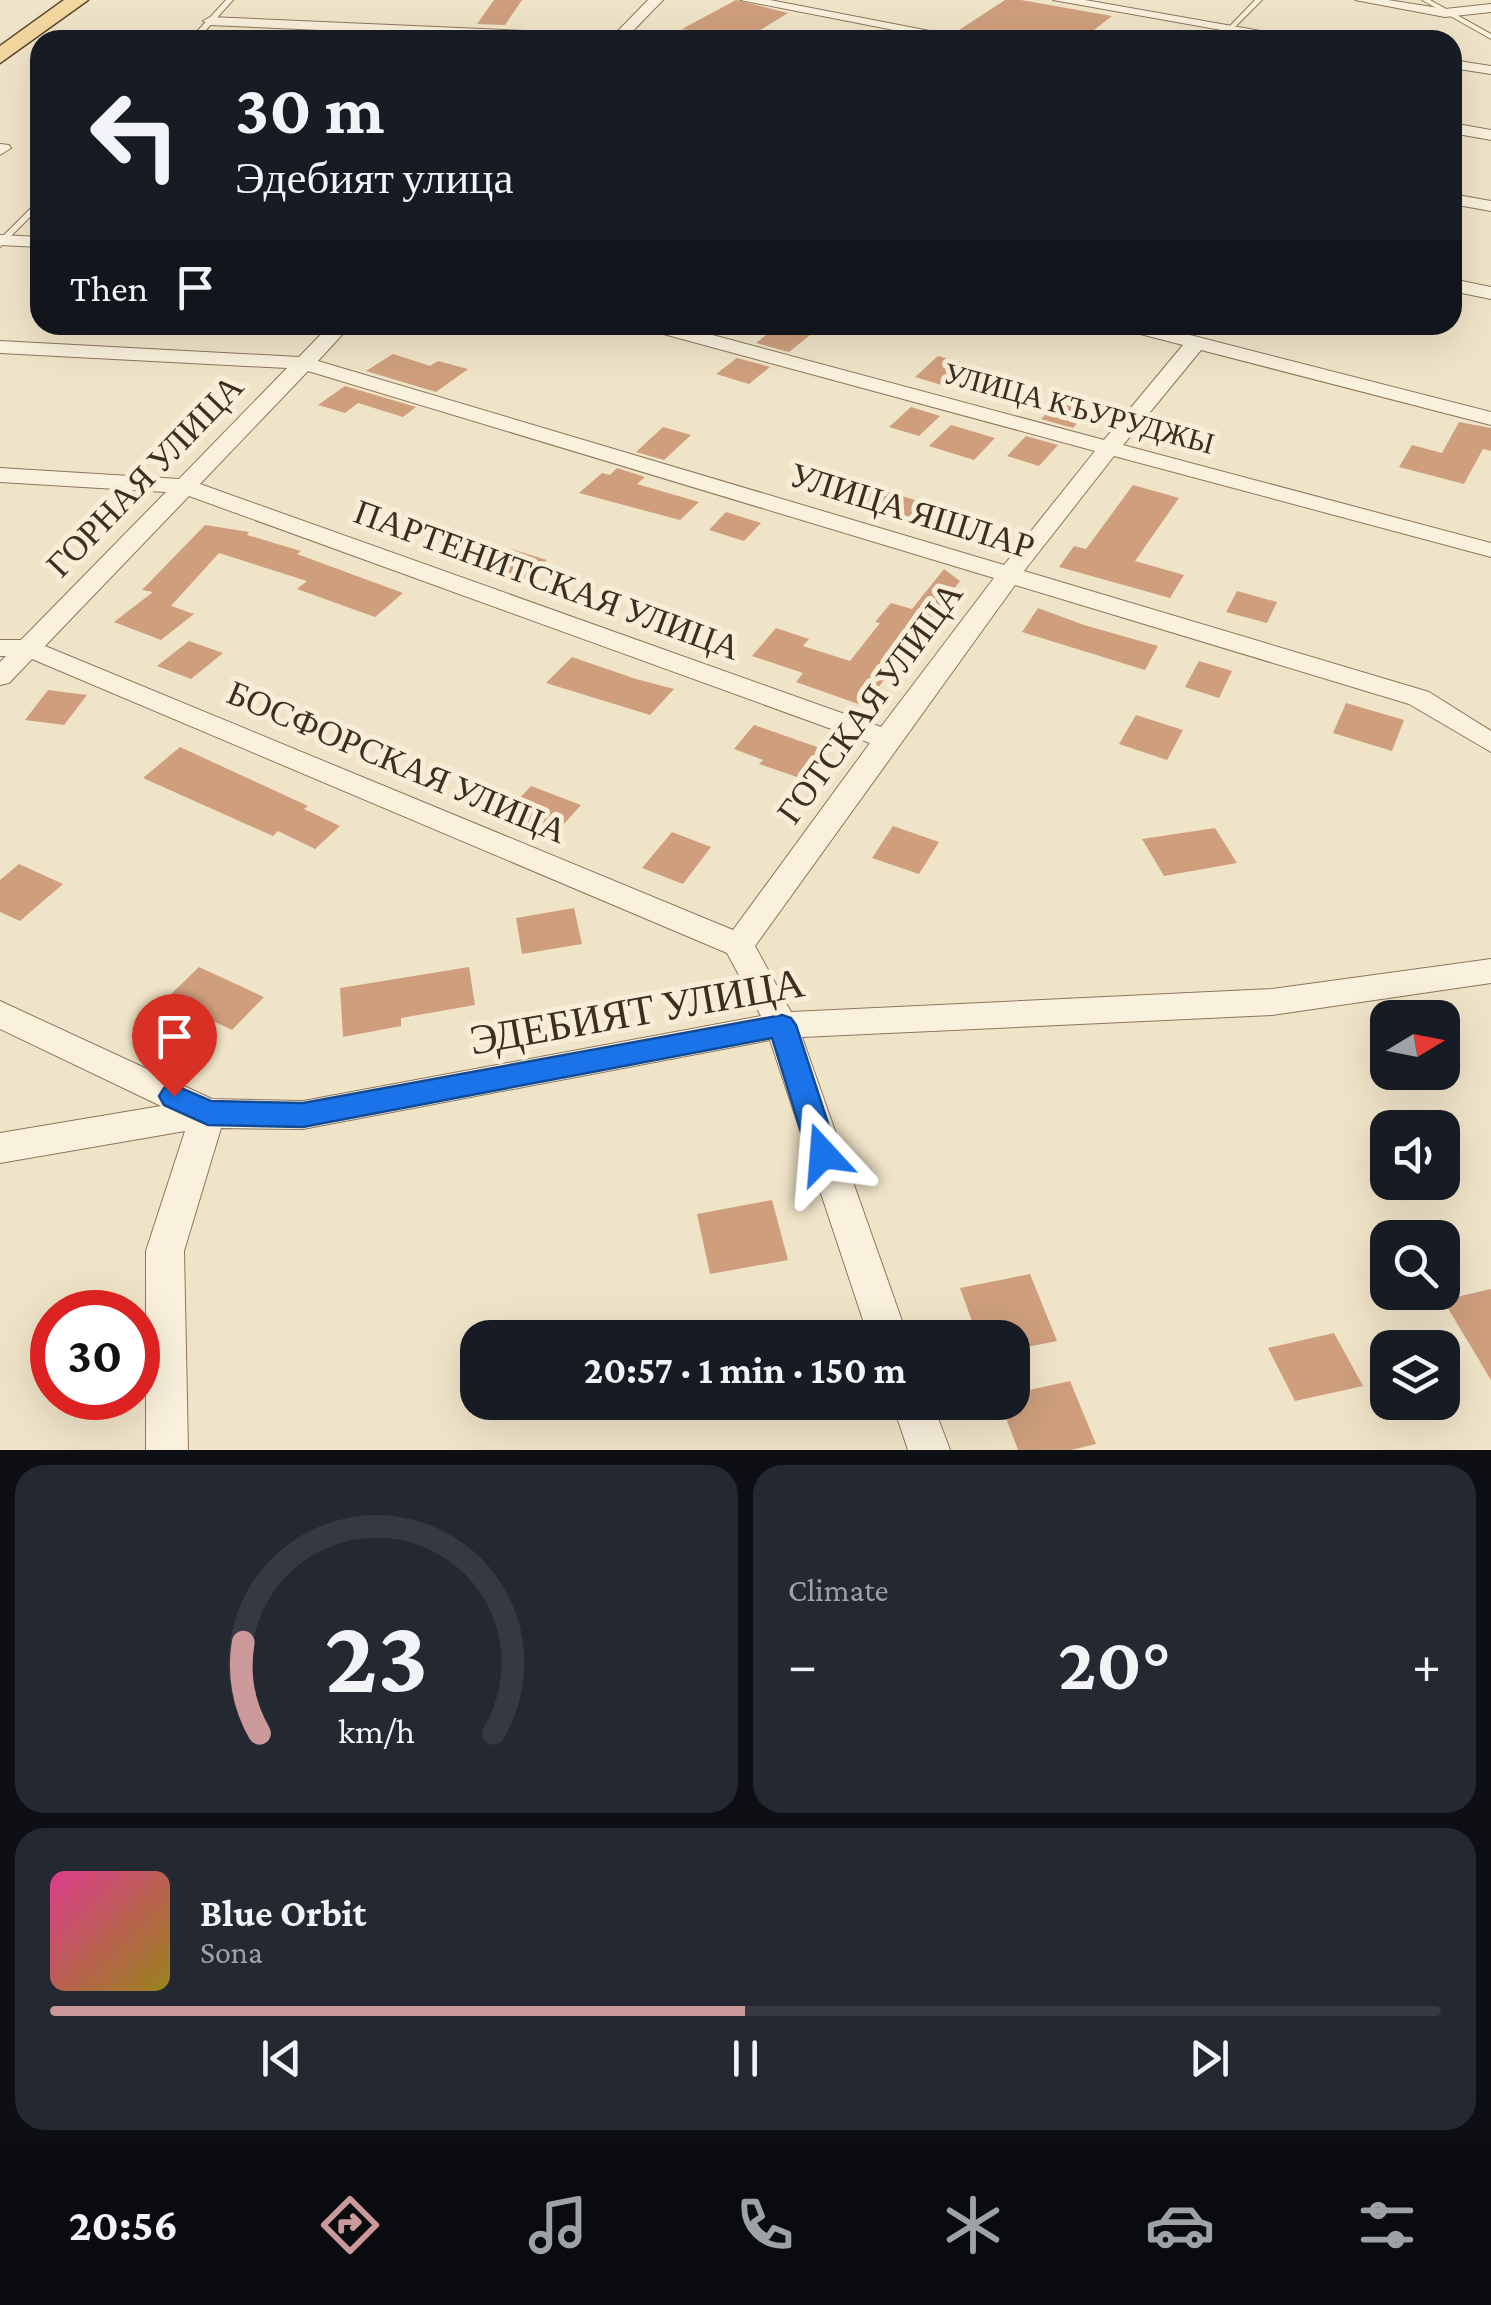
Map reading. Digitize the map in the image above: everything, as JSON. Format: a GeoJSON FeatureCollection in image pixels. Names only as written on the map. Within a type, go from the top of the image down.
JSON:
{"type":"FeatureCollection","features":[{"type":"Feature","properties":{"kind":"main road"},"geometry":{"type":"LineString","coordinates":[[0,42],[61,0]]}},
{"type":"Feature","properties":{"kind":"main road"},"geometry":{"type":"LineString","coordinates":[[36,30],[78,0]]}},
{"type":"Feature","properties":{"kind":"main road"},"geometry":{"type":"LineString","coordinates":[[0,56],[30,34]]}},
{"type":"Feature","properties":{"kind":"street"},"geometry":{"type":"LineString","coordinates":[[627,30],[656,0]]}},
{"type":"Feature","properties":{"kind":"street"},"geometry":{"type":"LineString","coordinates":[[747,0],[914,30]]}},
{"type":"Feature","properties":{"kind":"street"},"geometry":{"type":"LineString","coordinates":[[1060,0],[1243,30]]}},
{"type":"Feature","properties":{"kind":"street"},"geometry":{"type":"LineString","coordinates":[[1362,0],[1445,13],[1491,8]]}},
{"type":"Feature","properties":{"kind":"street"},"geometry":{"type":"LineString","coordinates":[[210,21],[427,30]]}},
{"type":"Feature","properties":{"kind":"street"},"geometry":{"type":"LineString","coordinates":[[1462,66],[1491,70]]}},
{"type":"Feature","properties":{"kind":"street"},"geometry":{"type":"LineString","coordinates":[[1462,130],[1491,136]]}},
{"type":"Feature","properties":{"kind":"street"},"geometry":{"type":"LineString","coordinates":[[1462,200],[1491,206]]}},
{"type":"Feature","properties":{"kind":"street"},"geometry":{"type":"LineString","coordinates":[[2,242],[30,242]]}},
{"type":"Feature","properties":{"kind":"street"},"geometry":{"type":"LineString","coordinates":[[1462,288],[1491,294]]}},
{"type":"Feature","properties":{"kind":"street","name":"ГОРНАЯ УЛИЦА"},"geometry":{"type":"LineString","coordinates":[[0,677],[14,648],[184,486],[331,335]]}},
{"type":"Feature","properties":{"kind":"street","name":"УЛИЦА КЪУРУДЖЫ"},"geometry":{"type":"LineString","coordinates":[[690,335],[1491,550]]}},
{"type":"Feature","properties":{"kind":"street"},"geometry":{"type":"LineString","coordinates":[[1169,335],[1491,418]]}},
{"type":"Feature","properties":{"kind":"street","name":"ГОТСКАЯ УЛИЦА"},"geometry":{"type":"LineString","coordinates":[[739,945],[1005,576],[1107,446],[1197,342]]}},
{"type":"Feature","properties":{"kind":"street","name":"УЛИЦА ЯШЛАР"},"geometry":{"type":"LineString","coordinates":[[0,347],[304,363],[1419,698],[1491,743]]}},
{"type":"Feature","properties":{"kind":"street","name":"ПАРТЕНИТСКАЯ УЛИЦА"},"geometry":{"type":"LineString","coordinates":[[0,476],[184,486],[886,739]]}},
{"type":"Feature","properties":{"kind":"street","name":"БОСФОРСКАЯ УЛИЦА"},"geometry":{"type":"LineString","coordinates":[[14,648],[739,945]]}},
{"type":"Feature","properties":{"kind":"street"},"geometry":{"type":"LineString","coordinates":[[739,945],[782,1025],[883,1320]]}},
{"type":"Feature","properties":{"kind":"street","name":"ЭДЕБИЯТ УЛИЦА"},"geometry":{"type":"LineString","coordinates":[[0,1014],[208,1113],[303,1115],[782,1025],[1272,1002],[1491,971]]}},
{"type":"Feature","properties":{"kind":"street"},"geometry":{"type":"LineString","coordinates":[[0,1148],[208,1113],[165,1251],[168,1450]]}},
{"type":"Feature","properties":{"kind":"street"},"geometry":{"type":"LineString","coordinates":[[918,1420],[929,1450]]}},
{"type":"Feature","properties":{"kind":"lane"},"geometry":{"type":"LineString","coordinates":[[202,30],[230,0]]}},
{"type":"Feature","properties":{"kind":"lane"},"geometry":{"type":"LineString","coordinates":[[1231,28],[1260,0]]}},
{"type":"Feature","properties":{"kind":"lane"},"geometry":{"type":"LineString","coordinates":[[1425,0],[1491,37]]}},
{"type":"Feature","properties":{"kind":"lane"},"geometry":{"type":"LineString","coordinates":[[2,242],[30,213]]}},
{"type":"Feature","properties":{"kind":"building"},"geometry":{"type":"Polygon","coordinates":[[[494,0],[522,0],[505,25],[477,24],[494,0]]]}},
{"type":"Feature","properties":{"kind":"building"},"geometry":{"type":"Polygon","coordinates":[[[736,0],[788,13],[760,30],[682,29],[736,0]]]}},
{"type":"Feature","properties":{"kind":"building"},"geometry":{"type":"Polygon","coordinates":[[[1005,0],[1112,16],[1094,30],[959,30],[1005,0]]]}},
{"type":"Feature","properties":{"kind":"building"},"geometry":{"type":"Polygon","coordinates":[[[766,335],[810,335],[789,352],[756,343],[766,335]]]}},
{"type":"Feature","properties":{"kind":"building"},"geometry":{"type":"Polygon","coordinates":[[[393,354],[430,366],[438,361],[468,369],[436,392],[366,371],[393,354]]]}},
{"type":"Feature","properties":{"kind":"building"},"geometry":{"type":"Polygon","coordinates":[[[938,356],[968,364],[945,386],[915,377],[938,356]]]}},
{"type":"Feature","properties":{"kind":"building"},"geometry":{"type":"Polygon","coordinates":[[[737,358],[770,367],[749,384],[716,374],[737,358]]]}},
{"type":"Feature","properties":{"kind":"building"},"geometry":{"type":"Polygon","coordinates":[[[345,386],[416,407],[403,417],[358,403],[345,413],[318,405],[345,386]]]}},
{"type":"Feature","properties":{"kind":"building"},"geometry":{"type":"Polygon","coordinates":[[[1062,397],[1093,406],[1073,428],[1041,419],[1062,397]]]}},
{"type":"Feature","properties":{"kind":"building"},"geometry":{"type":"Polygon","coordinates":[[[911,407],[940,416],[919,436],[889,427],[911,407]]]}},
{"type":"Feature","properties":{"kind":"building"},"geometry":{"type":"Polygon","coordinates":[[[1459,422],[1491,428],[1491,451],[1483,449],[1464,484],[1399,467],[1412,445],[1442,453],[1459,422]]]}},
{"type":"Feature","properties":{"kind":"building"},"geometry":{"type":"Polygon","coordinates":[[[951,425],[995,438],[974,460],[929,446],[951,425]]]}},
{"type":"Feature","properties":{"kind":"building"},"geometry":{"type":"Polygon","coordinates":[[[663,427],[691,435],[664,460],[636,452],[663,427]]]}},
{"type":"Feature","properties":{"kind":"building"},"geometry":{"type":"Polygon","coordinates":[[[1026,436],[1058,445],[1039,466],[1007,456],[1026,436]]]}},
{"type":"Feature","properties":{"kind":"building"},"geometry":{"type":"Polygon","coordinates":[[[617,468],[645,477],[637,484],[699,502],[680,520],[579,493],[602,473],[610,475],[617,468]]]}},
{"type":"Feature","properties":{"kind":"building"},"geometry":{"type":"Polygon","coordinates":[[[853,482],[922,502],[906,520],[848,500],[853,482]]]}},
{"type":"Feature","properties":{"kind":"building"},"geometry":{"type":"Polygon","coordinates":[[[1133,485],[1179,498],[1135,561],[1184,575],[1170,598],[1059,567],[1074,546],[1086,549],[1133,485]]]}},
{"type":"Feature","properties":{"kind":"building"},"geometry":{"type":"Polygon","coordinates":[[[726,512],[761,523],[744,541],[709,530],[726,512]]]}},
{"type":"Feature","properties":{"kind":"building"},"geometry":{"type":"Polygon","coordinates":[[[205,525],[249,532],[247,535],[301,551],[297,554],[403,593],[375,617],[297,589],[307,581],[219,553],[171,606],[194,614],[161,640],[114,622],[153,592],[142,590],[205,525]]]}},
{"type":"Feature","properties":{"kind":"building"},"geometry":{"type":"Polygon","coordinates":[[[511,549],[547,560],[526,579],[490,568],[511,549]]]}},
{"type":"Feature","properties":{"kind":"building"},"geometry":{"type":"Polygon","coordinates":[[[944,569],[960,581],[864,706],[796,682],[803,673],[752,656],[776,628],[809,639],[803,646],[850,661],[891,603],[912,609],[944,569]]]}},
{"type":"Feature","properties":{"kind":"building"},"geometry":{"type":"Polygon","coordinates":[[[1237,591],[1277,602],[1267,623],[1226,612],[1237,591]]]}},
{"type":"Feature","properties":{"kind":"building"},"geometry":{"type":"Polygon","coordinates":[[[1038,608],[1158,646],[1145,670],[1022,632],[1038,608]]]}},
{"type":"Feature","properties":{"kind":"building"},"geometry":{"type":"Polygon","coordinates":[[[189,641],[223,653],[191,679],[157,666],[189,641]]]}},
{"type":"Feature","properties":{"kind":"building"},"geometry":{"type":"Polygon","coordinates":[[[572,657],[674,689],[650,715],[546,683],[572,657]]]}},
{"type":"Feature","properties":{"kind":"building"},"geometry":{"type":"Polygon","coordinates":[[[1199,661],[1232,671],[1219,698],[1185,687],[1199,661]]]}},
{"type":"Feature","properties":{"kind":"building"},"geometry":{"type":"Polygon","coordinates":[[[48,690],[87,695],[64,725],[25,720],[48,690]]]}},
{"type":"Feature","properties":{"kind":"building"},"geometry":{"type":"Polygon","coordinates":[[[1346,703],[1404,720],[1392,751],[1333,733],[1346,703]]]}},
{"type":"Feature","properties":{"kind":"building"},"geometry":{"type":"Polygon","coordinates":[[[1136,715],[1183,730],[1167,760],[1119,744],[1136,715]]]}},
{"type":"Feature","properties":{"kind":"building"},"geometry":{"type":"Polygon","coordinates":[[[754,725],[820,748],[797,777],[759,764],[763,760],[734,749],[754,725]]]}},
{"type":"Feature","properties":{"kind":"building"},"geometry":{"type":"Polygon","coordinates":[[[180,747],[308,806],[304,809],[340,826],[315,849],[278,831],[273,836],[143,778],[180,747]]]}},
{"type":"Feature","properties":{"kind":"building"},"geometry":{"type":"Polygon","coordinates":[[[531,786],[581,805],[555,834],[504,815],[531,786]]]}},
{"type":"Feature","properties":{"kind":"building"},"geometry":{"type":"Polygon","coordinates":[[[893,826],[939,842],[919,874],[872,858],[893,826]]]}},
{"type":"Feature","properties":{"kind":"building"},"geometry":{"type":"Polygon","coordinates":[[[1215,828],[1237,863],[1164,876],[1142,839],[1215,828]]]}},
{"type":"Feature","properties":{"kind":"building"},"geometry":{"type":"Polygon","coordinates":[[[672,832],[711,847],[683,884],[642,868],[672,832]]]}},
{"type":"Feature","properties":{"kind":"building"},"geometry":{"type":"Polygon","coordinates":[[[19,864],[63,884],[20,921],[0,912],[0,880],[19,864]]]}},
{"type":"Feature","properties":{"kind":"building"},"geometry":{"type":"Polygon","coordinates":[[[574,908],[582,944],[522,954],[516,918],[574,908]]]}},
{"type":"Feature","properties":{"kind":"building"},"geometry":{"type":"Polygon","coordinates":[[[199,967],[264,997],[232,1030],[166,999],[199,967]]]}},
{"type":"Feature","properties":{"kind":"building"},"geometry":{"type":"Polygon","coordinates":[[[469,967],[475,1005],[401,1018],[401,1026],[343,1037],[340,988],[469,967]]]}},
{"type":"Feature","properties":{"kind":"building"},"geometry":{"type":"Polygon","coordinates":[[[772,1200],[788,1260],[710,1274],[697,1214],[772,1200]]]}},
{"type":"Feature","properties":{"kind":"building"},"geometry":{"type":"Polygon","coordinates":[[[1030,1274],[1057,1341],[1030,1346],[1030,1320],[972,1320],[960,1288],[1030,1274]]]}},
{"type":"Feature","properties":{"kind":"building"},"geometry":{"type":"Polygon","coordinates":[[[1491,1289],[1491,1380],[1449,1310],[1460,1310],[1460,1296],[1491,1289]]]}},
{"type":"Feature","properties":{"kind":"building"},"geometry":{"type":"Polygon","coordinates":[[[1334,1333],[1363,1386],[1295,1401],[1268,1348],[1334,1333]]]}},
{"type":"Feature","properties":{"kind":"building"},"geometry":{"type":"Polygon","coordinates":[[[1070,1381],[1096,1444],[1071,1450],[1018,1450],[1007,1420],[1030,1420],[1030,1390],[1070,1381]]]}},
{"type":"Feature","properties":{"kind":"route"},"geometry":{"type":"LineString","coordinates":[[174,1096],[208,1113],[303,1115],[782,1025],[823,1154]]}}]}
